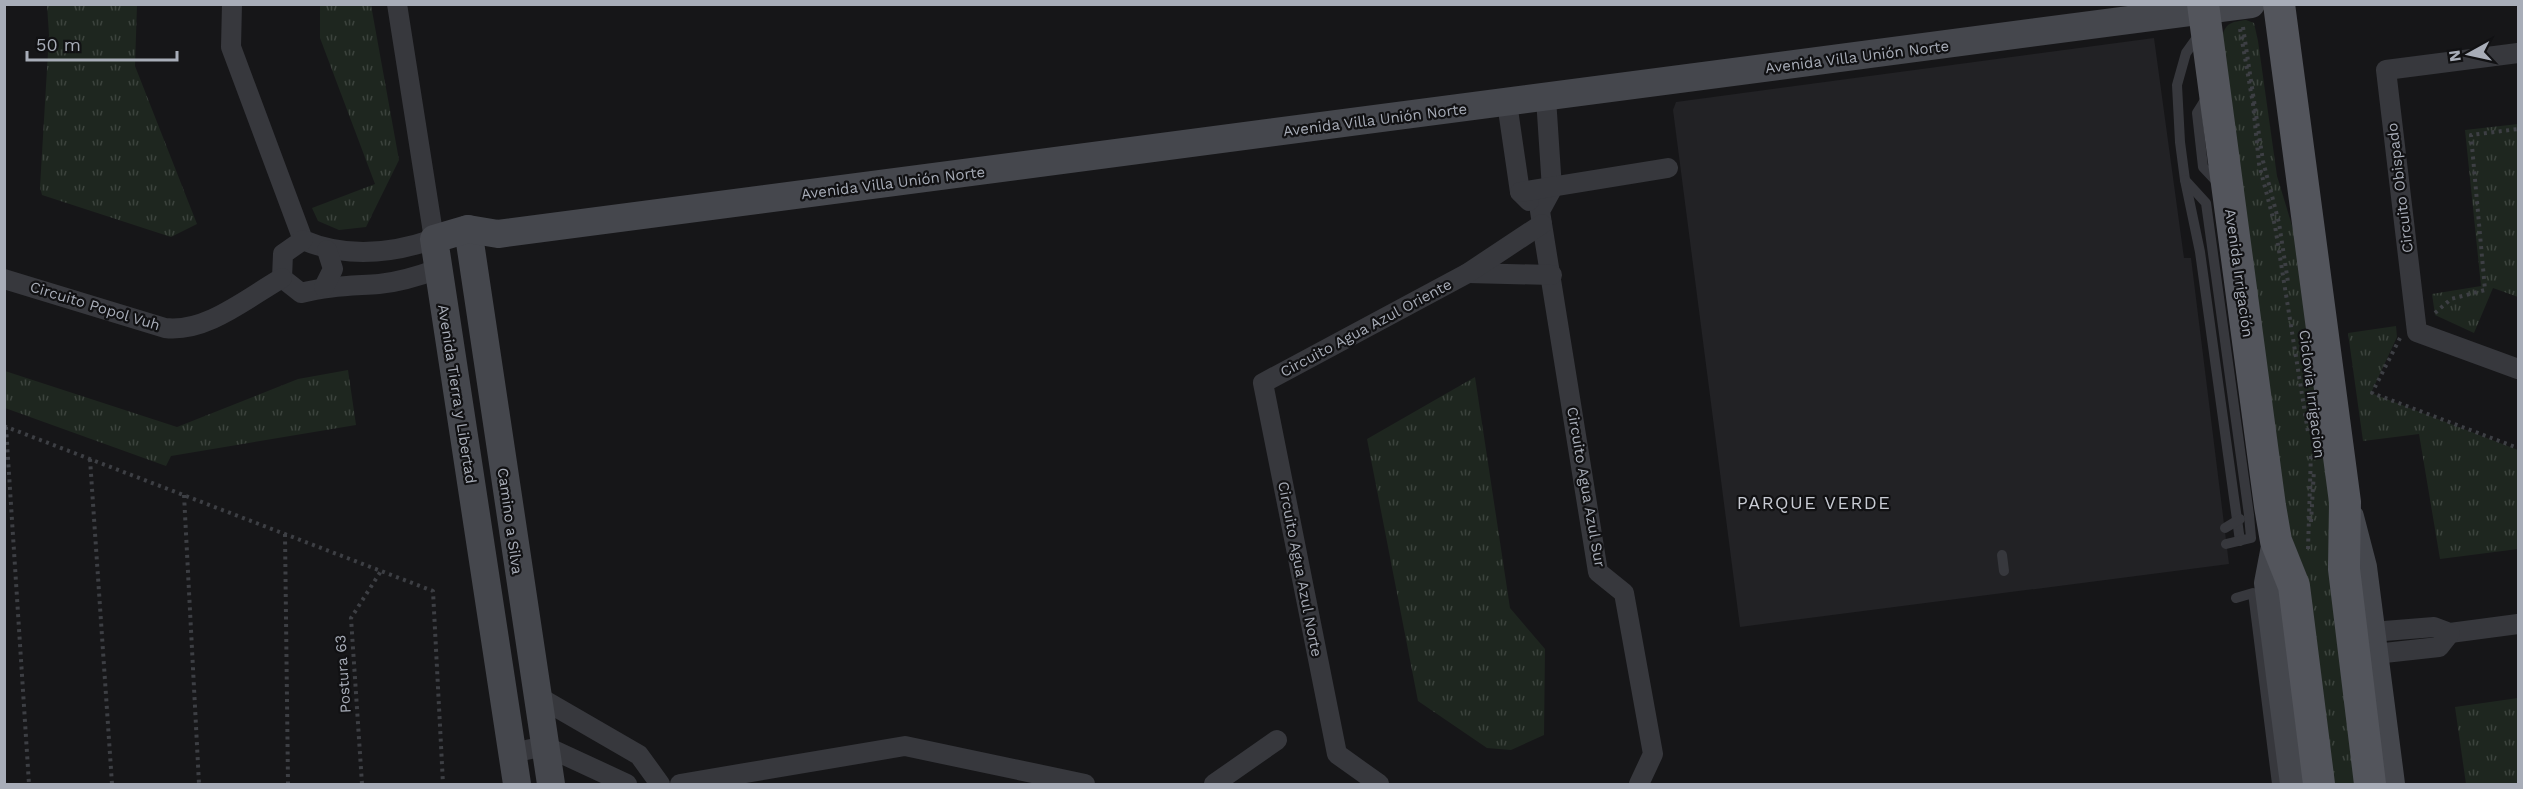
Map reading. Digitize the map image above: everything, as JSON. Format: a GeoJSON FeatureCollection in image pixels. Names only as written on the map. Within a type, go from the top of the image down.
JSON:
{"type":"FeatureCollection","features":[{"type":"Feature","properties":{"kind":"main road"},"geometry":{"type":"LineString","coordinates":[[2279,4],[2345,502],[2363,567],[2391,784]]}},
{"type":"Feature","properties":{"kind":"main road","name":"Avenida Villa Unión Norte"},"geometry":{"type":"LineString","coordinates":[[434,239],[468,229],[498,234],[2204,13],[2243,12]]}},
{"type":"Feature","properties":{"kind":"main road","name":"Avenida Irrigación"},"geometry":{"type":"LineString","coordinates":[[2204,13],[2276,541],[2294,586],[2319,784]]}},
{"type":"Feature","properties":{"kind":"main road","name":"Camino a Silva"},"geometry":{"type":"LineString","coordinates":[[468,229],[502,473],[551,784]]}},
{"type":"Feature","properties":{"kind":"main road"},"geometry":{"type":"LineString","coordinates":[[438,269],[473,256],[498,234]]}},
{"type":"Feature","properties":{"kind":"main road","name":"Avenida Tierra y Libertad"},"geometry":{"type":"LineString","coordinates":[[434,239],[517,784]]}},
{"type":"Feature","properties":{"kind":"main road"},"geometry":{"type":"LineString","coordinates":[[2345,502],[2344,569],[2370,784]]}},
{"type":"Feature","properties":{"kind":"main road","name":"Avenida Irrigación"},"geometry":{"type":"LineString","coordinates":[[2276,541],[2268,583],[2294,784]]}},
{"type":"Feature","properties":{"kind":"street"},"geometry":{"type":"LineString","coordinates":[[232,4],[231,47],[303,240],[327,250],[375,252],[409,248],[434,239]]}},
{"type":"Feature","properties":{"kind":"street","name":"Avenida Tierra y Libertad"},"geometry":{"type":"LineString","coordinates":[[397,4],[434,239]]}},
{"type":"Feature","properties":{"kind":"street","name":"Circuito Obispado"},"geometry":{"type":"LineString","coordinates":[[2417,332],[2386,70],[2518,53]]}},
{"type":"Feature","properties":{"kind":"street"},"geometry":{"type":"LineString","coordinates":[[1541,218],[1552,189],[1546,98]]}},
{"type":"Feature","properties":{"kind":"street"},"geometry":{"type":"LineString","coordinates":[[1508,103],[1520,192],[1541,218]]}},
{"type":"Feature","properties":{"kind":"street"},"geometry":{"type":"LineString","coordinates":[[1520,192],[1552,189],[1668,168]]}},
{"type":"Feature","properties":{"kind":"street","name":"Circuito Agua Azul Oriente"},"geometry":{"type":"LineString","coordinates":[[1263,383],[1468,273],[1541,218]]}},
{"type":"Feature","properties":{"kind":"street","name":"Circuito Agua Azul Sur"},"geometry":{"type":"LineString","coordinates":[[1541,218],[1598,572],[1624,593],[1651,742],[1653,754],[1639,784]]}},
{"type":"Feature","properties":{"kind":"street"},"geometry":{"type":"LineString","coordinates":[[303,240],[283,254],[282,278],[301,293],[324,287],[382,284],[417,277],[438,269]]}},
{"type":"Feature","properties":{"kind":"street"},"geometry":{"type":"LineString","coordinates":[[324,287],[333,269],[327,250]]}},
{"type":"Feature","properties":{"kind":"street","name":"Circuito Agua Azul Oriente"},"geometry":{"type":"LineString","coordinates":[[1468,273],[1552,275]]}},
{"type":"Feature","properties":{"kind":"street","name":"Circuito Popol Vuh"},"geometry":{"type":"LineString","coordinates":[[4,279],[165,328],[182,330],[201,324],[282,278]]}},
{"type":"Feature","properties":{"kind":"street"},"geometry":{"type":"LineString","coordinates":[[2417,332],[2518,369]]}},
{"type":"Feature","properties":{"kind":"street","name":"Circuito Agua Azul Norte"},"geometry":{"type":"LineString","coordinates":[[1263,383],[1337,754],[1379,784]]}},
{"type":"Feature","properties":{"kind":"street"},"geometry":{"type":"LineString","coordinates":[[470,478],[502,473]]}},
{"type":"Feature","properties":{"kind":"street"},"geometry":{"type":"LineString","coordinates":[[2374,643],[2439,647],[2450,633],[2518,624]]}},
{"type":"Feature","properties":{"kind":"street"},"geometry":{"type":"LineString","coordinates":[[495,648],[528,642]]}},
{"type":"Feature","properties":{"kind":"street"},"geometry":{"type":"LineString","coordinates":[[537,696],[639,755],[660,784]]}},
{"type":"Feature","properties":{"kind":"street"},"geometry":{"type":"LineString","coordinates":[[1214,784],[1277,740]]}},
{"type":"Feature","properties":{"kind":"street"},"geometry":{"type":"LineString","coordinates":[[512,753],[545,746],[627,784]]}},
{"type":"Feature","properties":{"kind":"street"},"geometry":{"type":"LineString","coordinates":[[680,784],[905,746],[1085,784]]}},
{"type":"Feature","properties":{"kind":"lane"},"geometry":{"type":"LineString","coordinates":[[2204,13],[2186,53],[2177,85],[2185,180],[2200,252],[2240,541]]}},
{"type":"Feature","properties":{"kind":"lane"},"geometry":{"type":"LineString","coordinates":[[2185,180],[2206,203],[2251,538],[2226,544]]}},
{"type":"Feature","properties":{"kind":"lane"},"geometry":{"type":"LineString","coordinates":[[2225,528],[2248,515]]}},
{"type":"Feature","properties":{"kind":"lane"},"geometry":{"type":"LineString","coordinates":[[2002,555],[2004,571]]}},
{"type":"Feature","properties":{"kind":"lane"},"geometry":{"type":"LineString","coordinates":[[2236,598],[2253,593],[2277,784]]}},
{"type":"Feature","properties":{"kind":"path"},"geometry":{"type":"LineString","coordinates":[[2243,12],[2263,160],[2279,223],[2314,440]]}},
{"type":"Feature","properties":{"kind":"path","name":"Ciclovia Irrigacion"},"geometry":{"type":"LineString","coordinates":[[2243,12],[2259,164],[2275,226],[2311,452],[2309,556],[2315,451]]}},
{"type":"Feature","properties":{"kind":"path"},"geometry":{"type":"LineString","coordinates":[[2518,129],[2472,135],[2485,290],[2451,299],[2417,332],[2398,339],[2372,393],[2518,448]]}},
{"type":"Feature","properties":{"kind":"path"},"geometry":{"type":"LineString","coordinates":[[29,784],[5,427],[433,591],[443,784]]}},
{"type":"Feature","properties":{"kind":"path"},"geometry":{"type":"LineString","coordinates":[[90,459],[112,784]]}},
{"type":"Feature","properties":{"kind":"path"},"geometry":{"type":"LineString","coordinates":[[184,495],[199,784]]}},
{"type":"Feature","properties":{"kind":"path"},"geometry":{"type":"LineString","coordinates":[[285,534],[288,784]]}},
{"type":"Feature","properties":{"kind":"path","name":"Postura 63"},"geometry":{"type":"LineString","coordinates":[[362,784],[351,618],[381,571]]}},
{"type":"Feature","properties":{"kind":"shaded area"},"geometry":{"type":"Polygon","coordinates":[[[2154,38],[2184,258],[2191,258],[2229,564],[1740,627],[1673,110],[1676,102],[2154,38]]]}},
{"type":"Feature","properties":{"kind":"green space"},"geometry":{"type":"Polygon","coordinates":[[[47,5],[137,5],[135,66],[197,224],[171,237],[42,195],[40,187],[49,35],[47,5]]]}},
{"type":"Feature","properties":{"kind":"green space"},"geometry":{"type":"Polygon","coordinates":[[[320,5],[371,5],[399,160],[366,227],[339,230],[318,221],[312,208],[375,184],[320,38],[320,5]]]}},
{"type":"Feature","properties":{"kind":"green space"},"geometry":{"type":"Polygon","coordinates":[[[2246,20],[2254,23],[2277,176],[2294,232],[2368,784],[2323,784],[2222,37],[2225,28],[2230,24],[2246,20]]]}},
{"type":"Feature","properties":{"kind":"green space"},"geometry":{"type":"Polygon","coordinates":[[[2518,124],[2518,297],[2493,288],[2474,333],[2435,315],[2432,294],[2481,286],[2465,130],[2518,124]]]}},
{"type":"Feature","properties":{"kind":"green space"},"geometry":{"type":"Polygon","coordinates":[[[2396,326],[2397,337],[2371,393],[2518,450],[2518,549],[2440,559],[2419,434],[2363,441],[2348,333],[2396,326]]]}},
{"type":"Feature","properties":{"kind":"green space"},"geometry":{"type":"Polygon","coordinates":[[[348,370],[356,425],[171,456],[166,466],[5,408],[5,371],[177,427],[298,379],[348,370]]]}},
{"type":"Feature","properties":{"kind":"green space"},"geometry":{"type":"Polygon","coordinates":[[[1475,377],[1510,608],[1545,649],[1544,735],[1511,750],[1487,748],[1418,701],[1367,439],[1475,377]]]}},
{"type":"Feature","properties":{"kind":"green space"},"geometry":{"type":"Polygon","coordinates":[[[2518,698],[2518,784],[2466,784],[2455,707],[2518,698]]]}},
{"type":"Feature","properties":{"kind":"district","name":"PARQUE VERDE"},"geometry":{"type":"Point","coordinates":[1814,503]}}]}
